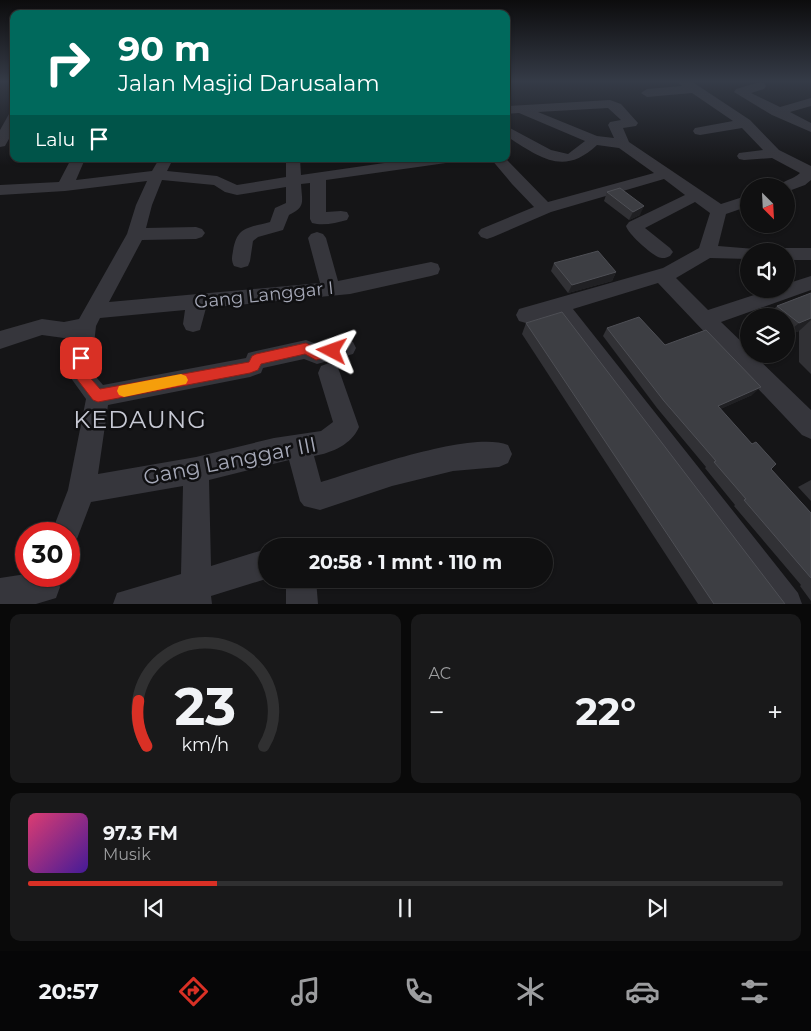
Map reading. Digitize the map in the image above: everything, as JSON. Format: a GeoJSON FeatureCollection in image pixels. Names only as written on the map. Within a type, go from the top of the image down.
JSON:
{"type":"FeatureCollection","features":[{"type":"Feature","properties":{"kind":"street"},"geometry":{"type":"LineString","coordinates":[[521,109],[594,140],[623,144],[719,211]]}},
{"type":"Feature","properties":{"kind":"street"},"geometry":{"type":"LineString","coordinates":[[619,109],[631,123],[615,125],[623,144]]}},
{"type":"Feature","properties":{"kind":"street"},"geometry":{"type":"LineString","coordinates":[[724,109],[745,123],[774,153],[810,172],[800,182],[795,183]]}},
{"type":"Feature","properties":{"kind":"street"},"geometry":{"type":"LineString","coordinates":[[772,109],[811,128]]}},
{"type":"Feature","properties":{"kind":"street"},"geometry":{"type":"LineString","coordinates":[[777,112],[787,109]]}},
{"type":"Feature","properties":{"kind":"street"},"geometry":{"type":"LineString","coordinates":[[700,131],[745,123]]}},
{"type":"Feature","properties":{"kind":"street"},"geometry":{"type":"LineString","coordinates":[[0,143],[10,125]]}},
{"type":"Feature","properties":{"kind":"street"},"geometry":{"type":"LineString","coordinates":[[510,132],[544,151],[562,158],[575,156],[594,140]]}},
{"type":"Feature","properties":{"kind":"street"},"geometry":{"type":"LineString","coordinates":[[744,156],[774,153]]}},
{"type":"Feature","properties":{"kind":"street"},"geometry":{"type":"LineString","coordinates":[[65,186],[77,162]]}},
{"type":"Feature","properties":{"kind":"street"},"geometry":{"type":"LineString","coordinates":[[240,261],[244,238],[252,233],[274,229],[279,224],[281,212],[294,206],[292,162]]}},
{"type":"Feature","properties":{"kind":"street"},"geometry":{"type":"LineString","coordinates":[[1,191],[65,186],[161,167],[192,177],[217,181],[228,189],[237,190],[364,169],[421,162]]}},
{"type":"Feature","properties":{"kind":"street"},"geometry":{"type":"LineString","coordinates":[[501,162],[545,208]]}},
{"type":"Feature","properties":{"kind":"street"},"geometry":{"type":"LineString","coordinates":[[98,396],[79,374],[90,319],[136,234],[138,221],[161,167]]}},
{"type":"Feature","properties":{"kind":"street"},"geometry":{"type":"LineString","coordinates":[[487,233],[545,208],[666,174]]}},
{"type":"Feature","properties":{"kind":"street"},"geometry":{"type":"LineString","coordinates":[[318,178],[318,219],[341,216]]}},
{"type":"Feature","properties":{"kind":"street"},"geometry":{"type":"LineString","coordinates":[[664,252],[636,230],[634,226],[697,195]]}},
{"type":"Feature","properties":{"kind":"street"},"geometry":{"type":"LineString","coordinates":[[719,211],[740,203]]}},
{"type":"Feature","properties":{"kind":"street"},"geometry":{"type":"LineString","coordinates":[[707,252],[719,211]]}},
{"type":"Feature","properties":{"kind":"street"},"geometry":{"type":"LineString","coordinates":[[136,234],[196,233]]}},
{"type":"Feature","properties":{"kind":"street"},"geometry":{"type":"LineString","coordinates":[[317,238],[331,288]]}},
{"type":"Feature","properties":{"kind":"street"},"geometry":{"type":"LineString","coordinates":[[526,315],[661,276],[707,252],[740,253]]}},
{"type":"Feature","properties":{"kind":"street","name":"Gang Langgar I"},"geometry":{"type":"LineString","coordinates":[[0,340],[42,327],[64,330],[90,319],[197,302],[350,287],[431,269]]}},
{"type":"Feature","properties":{"kind":"street"},"geometry":{"type":"LineString","coordinates":[[661,276],[811,427]]}},
{"type":"Feature","properties":{"kind":"street"},"geometry":{"type":"LineString","coordinates":[[705,319],[811,283]]}},
{"type":"Feature","properties":{"kind":"street"},"geometry":{"type":"LineString","coordinates":[[193,324],[197,302]]}},
{"type":"Feature","properties":{"kind":"street"},"geometry":{"type":"LineString","coordinates":[[559,306],[787,604]]}},
{"type":"Feature","properties":{"kind":"street"},"geometry":{"type":"LineString","coordinates":[[98,396],[250,367],[253,366],[256,360],[306,349],[316,354],[345,348]]}},
{"type":"Feature","properties":{"kind":"street","name":"Gang Langgar III"},"geometry":{"type":"LineString","coordinates":[[82,490],[196,470],[274,450],[326,442],[347,427],[329,373]]}},
{"type":"Feature","properties":{"kind":"street"},"geometry":{"type":"LineString","coordinates":[[70,522],[82,490],[98,396]]}},
{"type":"Feature","properties":{"kind":"street"},"geometry":{"type":"LineString","coordinates":[[299,447],[310,491],[314,496],[320,496],[409,468],[453,458],[499,454]]}},
{"type":"Feature","properties":{"kind":"street"},"geometry":{"type":"LineString","coordinates":[[196,470],[196,594]]}},
{"type":"Feature","properties":{"kind":"street"},"geometry":{"type":"LineString","coordinates":[[128,604],[154,598],[196,594],[258,567]]}},
{"type":"Feature","properties":{"kind":"street"},"geometry":{"type":"LineString","coordinates":[[301,588],[302,604]]}},
{"type":"Feature","properties":{"kind":"street"},"geometry":{"type":"LineString","coordinates":[[0,593],[44,589]]}},
{"type":"Feature","properties":{"kind":"building"},"geometry":{"type":"Polygon","coordinates":[[[620,188],[644,206],[633,212],[607,192],[620,188]]]}},
{"type":"Feature","properties":{"kind":"building"},"geometry":{"type":"Polygon","coordinates":[[[598,251],[616,272],[572,285],[554,263],[598,251]]]}},
{"type":"Feature","properties":{"kind":"building"},"geometry":{"type":"Polygon","coordinates":[[[811,293],[811,318],[799,323],[795,320],[795,308],[780,308],[777,306],[811,293]]]}},
{"type":"Feature","properties":{"kind":"building"},"geometry":{"type":"Polygon","coordinates":[[[562,312],[785,604],[714,604],[526,323],[562,312]]]}},
{"type":"Feature","properties":{"kind":"building"},"geometry":{"type":"Polygon","coordinates":[[[639,317],[665,345],[706,330],[761,387],[718,406],[752,444],[756,442],[776,464],[771,469],[811,513],[811,578],[744,500],[746,499],[714,462],[716,461],[664,401],[607,328],[639,317]]]}},
{"type":"Feature","properties":{"kind":"slow traffic"},"geometry":{"type":"LineString","coordinates":[[124,391],[181,380]]}},
{"type":"Feature","properties":{"kind":"district","name":"KEDAUNG"},"geometry":{"type":"Point","coordinates":[140,420]}},
{"type":"Feature","properties":{"kind":"route"},"geometry":{"type":"LineString","coordinates":[[81,358],[79,374],[98,396],[250,367],[253,366],[256,360],[306,349],[310,349],[313,354],[332,351]]}}]}
